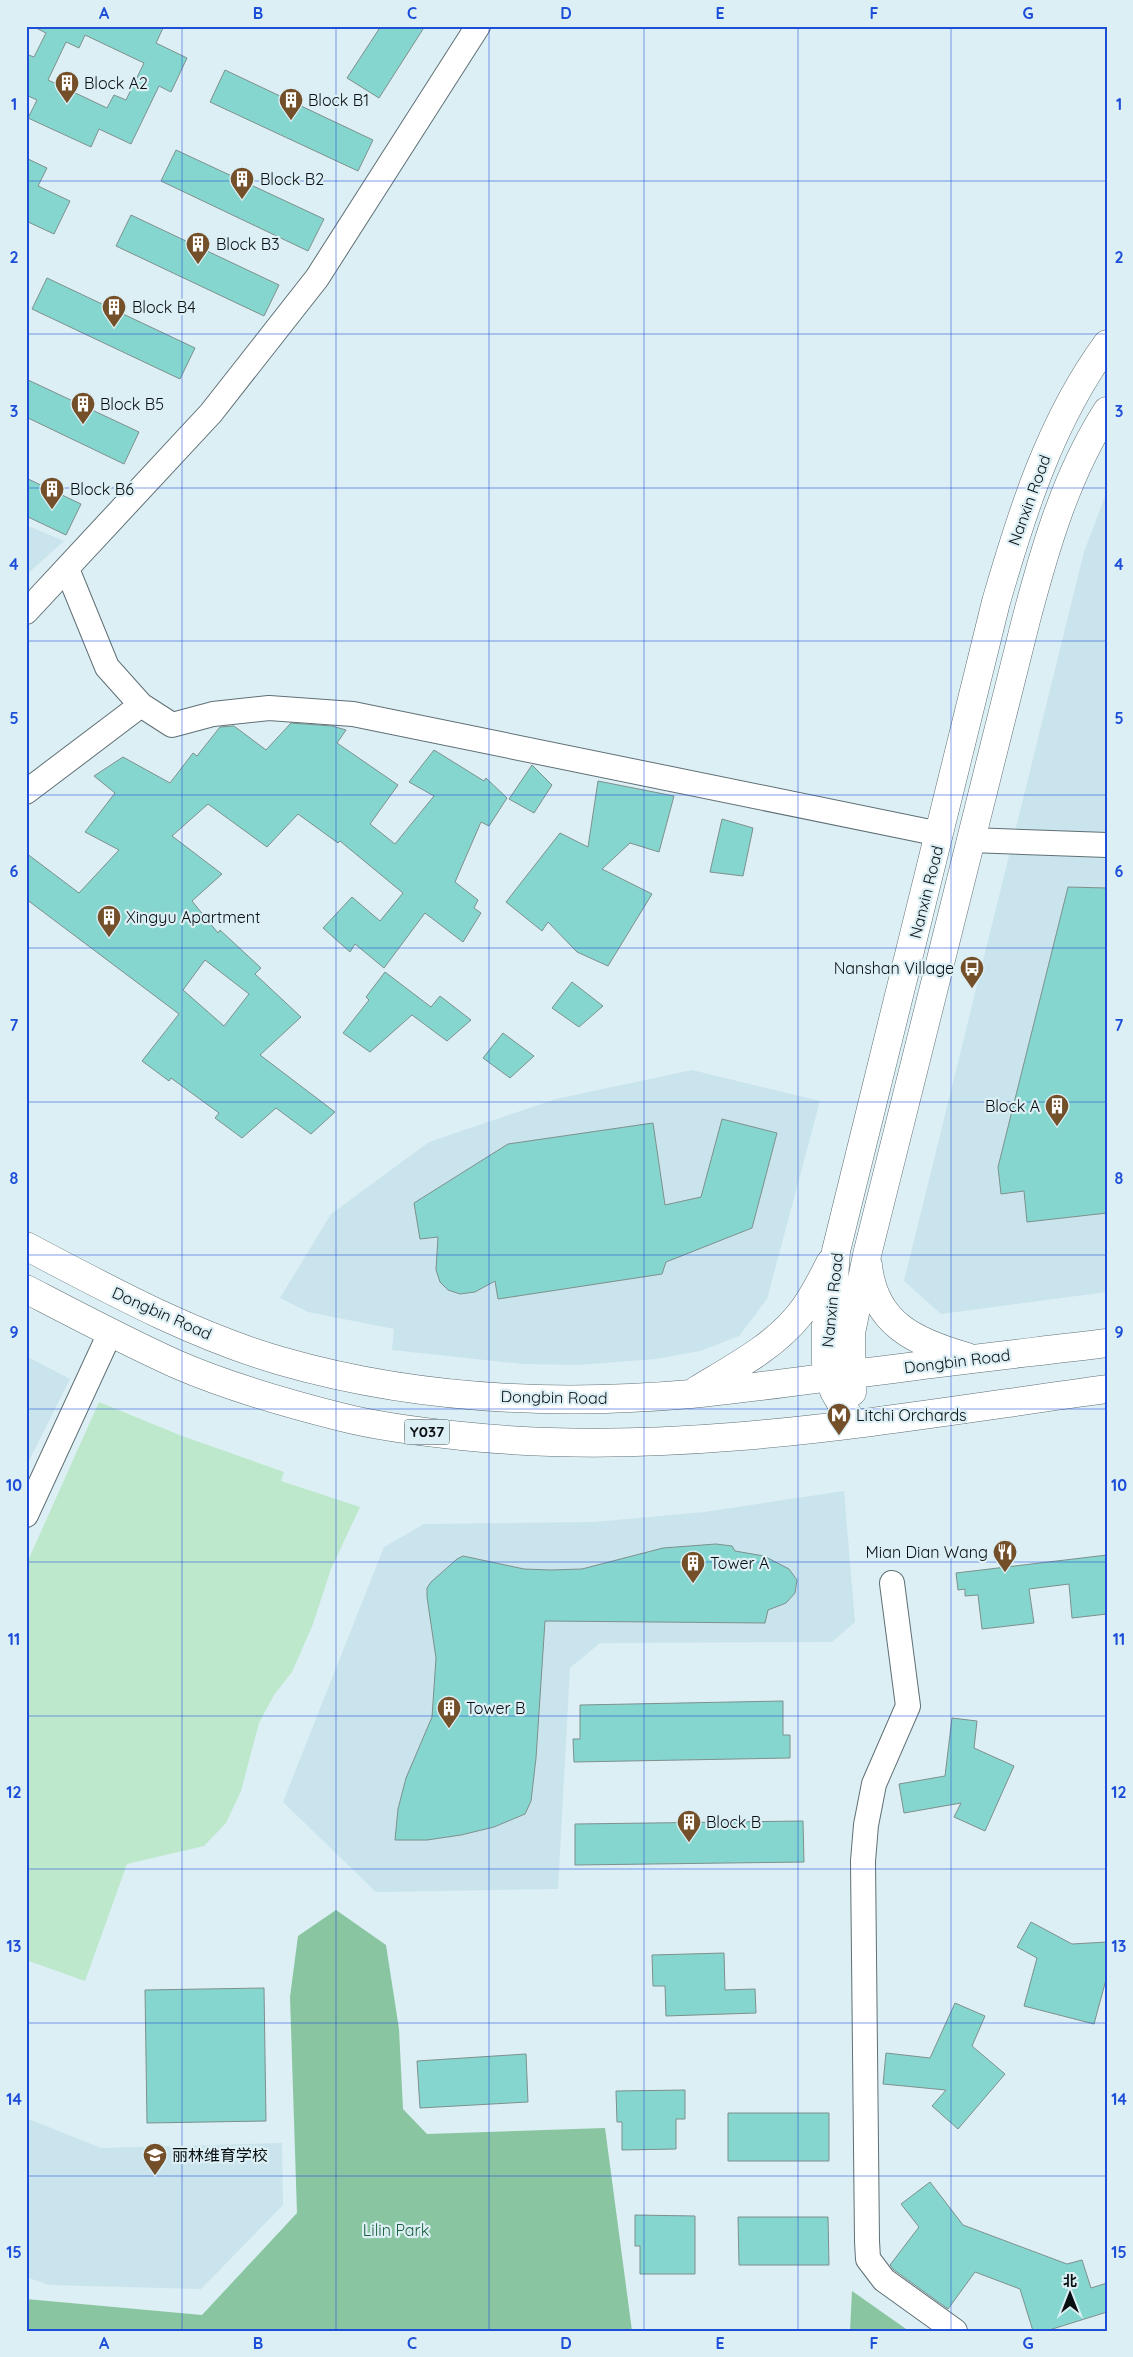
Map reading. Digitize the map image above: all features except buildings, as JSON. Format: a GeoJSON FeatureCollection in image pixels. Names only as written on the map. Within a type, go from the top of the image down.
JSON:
{"type":"FeatureCollection","features":[{"type":"Feature","properties":{"kind":"main road","name":"Nanxin Road"},"geometry":{"type":"LineString","coordinates":[[853,1424],[840,1376],[826,1363],[826,1325],[833,1294],[836,1251],[996,602],[1018,526],[1047,451],[1067,409],[1094,361],[1107,344]]}},
{"type":"Feature","properties":{"kind":"main road","name":"Nanxin Road"},"geometry":{"type":"LineString","coordinates":[[840,1376],[850,1346],[853,1320],[867,1255],[1026,620],[1051,533],[1083,453],[1107,411]]}},
{"type":"Feature","properties":{"kind":"main road","name":"Dongbin Road"},"geometry":{"type":"LineString","coordinates":[[26,1246],[118,1294],[200,1331],[279,1360],[354,1379],[436,1393],[509,1397],[604,1398],[690,1394],[976,1360],[1107,1342]]}},
{"type":"Feature","properties":{"kind":"main road"},"geometry":{"type":"LineString","coordinates":[[690,1394],[731,1369],[781,1334],[800,1314],[814,1294],[836,1251]]}},
{"type":"Feature","properties":{"kind":"main road"},"geometry":{"type":"LineString","coordinates":[[867,1255],[874,1295],[882,1310],[898,1326],[948,1352],[976,1360]]}},
{"type":"Feature","properties":{"kind":"main road","name":"Y037"},"geometry":{"type":"LineString","coordinates":[[26,1289],[110,1333],[179,1365],[257,1393],[344,1418],[429,1433],[517,1442],[643,1443],[707,1439],[853,1424]]}},
{"type":"Feature","properties":{"kind":"main road"},"geometry":{"type":"LineString","coordinates":[[853,1424],[1107,1389]]}},
{"type":"Feature","properties":{"kind":"street"},"geometry":{"type":"LineString","coordinates":[[26,612],[211,413],[316,278],[478,26]]}},
{"type":"Feature","properties":{"kind":"street"},"geometry":{"type":"LineString","coordinates":[[67,570],[107,667],[141,705],[172,724],[213,714],[268,708],[353,714],[940,834]]}},
{"type":"Feature","properties":{"kind":"street"},"geometry":{"type":"LineString","coordinates":[[26,792],[141,705]]}},
{"type":"Feature","properties":{"kind":"street"},"geometry":{"type":"LineString","coordinates":[[970,840],[1107,845]]}},
{"type":"Feature","properties":{"kind":"street"},"geometry":{"type":"LineString","coordinates":[[26,1514],[110,1333]]}},
{"type":"Feature","properties":{"kind":"street"},"geometry":{"type":"LineString","coordinates":[[892,1582],[908,1706],[874,1784],[866,1834],[864,1861],[866,2241],[868,2259],[884,2280],[954,2331]]}},
{"type":"Feature","properties":{"kind":"shaded area"},"geometry":{"type":"Polygon","coordinates":[[[1107,491],[1107,1292],[941,1314],[904,1281],[1084,552],[1107,491]]]}},
{"type":"Feature","properties":{"kind":"shaded area"},"geometry":{"type":"Polygon","coordinates":[[[26,525],[64,541],[26,575],[26,525]]]}},
{"type":"Feature","properties":{"kind":"shaded area"},"geometry":{"type":"Polygon","coordinates":[[[692,1070],[820,1101],[767,1299],[739,1336],[700,1351],[656,1359],[578,1365],[522,1364],[392,1350],[394,1329],[308,1312],[280,1298],[331,1214],[429,1142],[556,1099],[692,1070]]]}},
{"type":"Feature","properties":{"kind":"shaded area"},"geometry":{"type":"Polygon","coordinates":[[[26,1356],[70,1379],[26,1467],[26,1356]]]}},
{"type":"Feature","properties":{"kind":"shaded area"},"geometry":{"type":"Polygon","coordinates":[[[844,1491],[855,1622],[832,1642],[600,1643],[570,1668],[558,1889],[376,1892],[283,1802],[384,1547],[424,1524],[594,1522],[704,1512],[844,1491]]]}},
{"type":"Feature","properties":{"kind":"shaded area","name":"丽林维育学校"},"geometry":{"type":"Polygon","coordinates":[[[26,2118],[101,2148],[282,2143],[283,2205],[201,2289],[49,2285],[26,2277],[26,2118]]]}},
{"type":"Feature","properties":{"kind":"green space"},"geometry":{"type":"Polygon","coordinates":[[[99,1402],[182,1436],[284,1472],[281,1481],[360,1507],[331,1569],[313,1624],[292,1672],[274,1695],[259,1723],[241,1791],[226,1823],[204,1846],[127,1864],[85,1981],[26,1960],[26,1565],[99,1402]]]}},
{"type":"Feature","properties":{"kind":"green space","name":"Lilin Park"},"geometry":{"type":"Polygon","coordinates":[[[336,1910],[386,1945],[399,2029],[403,2109],[427,2134],[605,2128],[632,2331],[26,2331],[26,2299],[202,2315],[297,2213],[290,1997],[298,1936],[336,1910]]]}},
{"type":"Feature","properties":{"kind":"green space"},"geometry":{"type":"Polygon","coordinates":[[[852,2291],[909,2331],[850,2331],[852,2291]]]}},
{"type":"Feature","properties":{"kind":"place","name":"Block A2"},"geometry":{"type":"Point","coordinates":[67,104]}},
{"type":"Feature","properties":{"kind":"place","name":"Block B1"},"geometry":{"type":"Point","coordinates":[291,121]}},
{"type":"Feature","properties":{"kind":"place","name":"Block B2"},"geometry":{"type":"Point","coordinates":[242,200]}},
{"type":"Feature","properties":{"kind":"place","name":"Block B3"},"geometry":{"type":"Point","coordinates":[198,265]}},
{"type":"Feature","properties":{"kind":"place","name":"Block B4"},"geometry":{"type":"Point","coordinates":[114,328]}},
{"type":"Feature","properties":{"kind":"place","name":"Block B5"},"geometry":{"type":"Point","coordinates":[83,425]}},
{"type":"Feature","properties":{"kind":"place","name":"Block B6"},"geometry":{"type":"Point","coordinates":[52,510]}},
{"type":"Feature","properties":{"kind":"place","name":"Xingyu Apartment"},"geometry":{"type":"Point","coordinates":[109,938]}},
{"type":"Feature","properties":{"kind":"place","name":"Nanshan Village"},"geometry":{"type":"Point","coordinates":[972,989]}},
{"type":"Feature","properties":{"kind":"place","name":"Block A"},"geometry":{"type":"Point","coordinates":[1057,1127]}},
{"type":"Feature","properties":{"kind":"place","name":"Litchi Orchards"},"geometry":{"type":"Point","coordinates":[839,1436]}},
{"type":"Feature","properties":{"kind":"place","name":"Mian Dian Wang"},"geometry":{"type":"Point","coordinates":[1005,1573]}},
{"type":"Feature","properties":{"kind":"place","name":"Tower A"},"geometry":{"type":"Point","coordinates":[693,1584]}},
{"type":"Feature","properties":{"kind":"place","name":"Tower B"},"geometry":{"type":"Point","coordinates":[449,1729]}},
{"type":"Feature","properties":{"kind":"place","name":"Block B"},"geometry":{"type":"Point","coordinates":[689,1843]}},
{"type":"Feature","properties":{"kind":"place","name":"丽林维育学校"},"geometry":{"type":"Point","coordinates":[155,2176]}}]}
